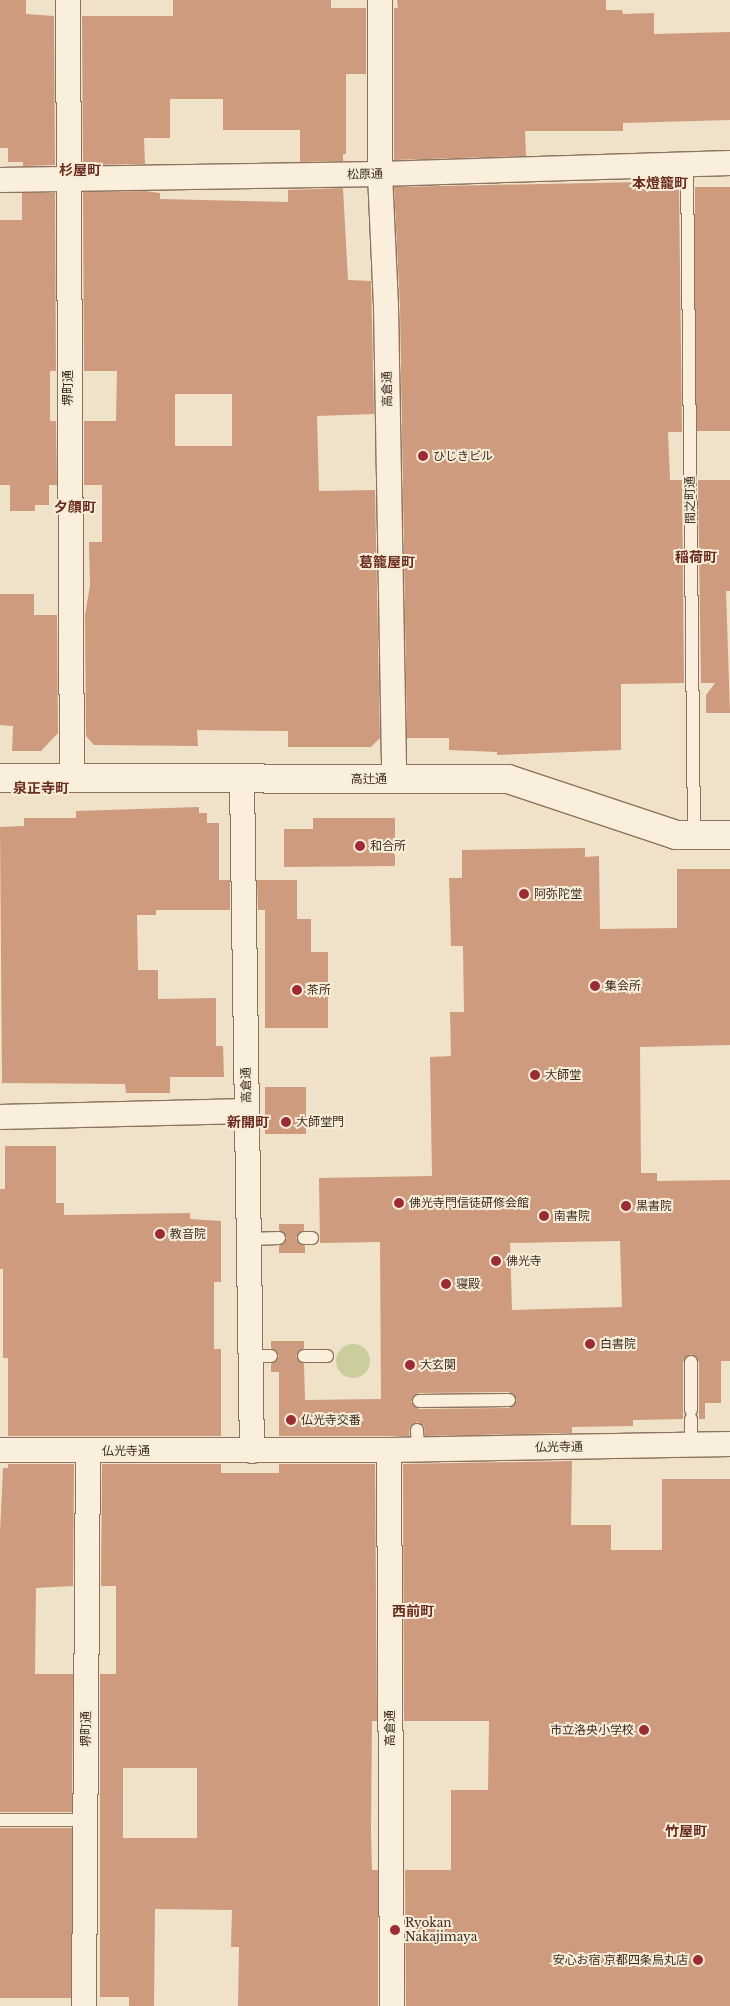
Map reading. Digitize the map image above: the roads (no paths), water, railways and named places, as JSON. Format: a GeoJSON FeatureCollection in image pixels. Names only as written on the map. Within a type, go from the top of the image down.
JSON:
{"type":"FeatureCollection","features":[{"type":"Feature","properties":{"kind":"street","name":"堺町通"},"geometry":{"type":"LineString","coordinates":[[68,0],[67,179],[72,777]]}},
{"type":"Feature","properties":{"kind":"street","name":"高倉通"},"geometry":{"type":"LineString","coordinates":[[380,0],[380,174],[386,306],[394,779]]}},
{"type":"Feature","properties":{"kind":"street","name":"松原通"},"geometry":{"type":"LineString","coordinates":[[0,180],[380,174],[730,163]]}},
{"type":"Feature","properties":{"kind":"street","name":"高辻通"},"geometry":{"type":"LineString","coordinates":[[0,778],[508,779],[676,835],[730,835]]}},
{"type":"Feature","properties":{"kind":"street","name":"高倉通"},"geometry":{"type":"LineString","coordinates":[[242,779],[248,1239],[261,1356],[252,1451]]}},
{"type":"Feature","properties":{"kind":"street"},"geometry":{"type":"LineString","coordinates":[[0,1117],[246,1111]]}},
{"type":"Feature","properties":{"kind":"street","name":"仏光寺通"},"geometry":{"type":"LineString","coordinates":[[0,1450],[389,1450],[417,1440],[730,1444]]}},
{"type":"Feature","properties":{"kind":"street","name":"高倉通"},"geometry":{"type":"LineString","coordinates":[[389,1450],[392,2006]]}},
{"type":"Feature","properties":{"kind":"street","name":"堺町通"},"geometry":{"type":"LineString","coordinates":[[84,2006],[88,1451]]}},
{"type":"Feature","properties":{"kind":"lane","name":"間之町通"},"geometry":{"type":"LineString","coordinates":[[687,165],[694,835]]}},
{"type":"Feature","properties":{"kind":"lane"},"geometry":{"type":"LineString","coordinates":[[248,1239],[279,1238]]}},
{"type":"Feature","properties":{"kind":"lane"},"geometry":{"type":"LineString","coordinates":[[304,1356],[326,1356]]}},
{"type":"Feature","properties":{"kind":"lane"},"geometry":{"type":"LineString","coordinates":[[691,1362],[691,1445]]}},
{"type":"Feature","properties":{"kind":"lane"},"geometry":{"type":"LineString","coordinates":[[420,1399],[509,1400]]}},
{"type":"Feature","properties":{"kind":"lane"},"geometry":{"type":"LineString","coordinates":[[0,1820],[86,1820]]}},
{"type":"Feature","properties":{"kind":"place","name":"ひじきビル"},"geometry":{"type":"Point","coordinates":[423,456]}},
{"type":"Feature","properties":{"kind":"place","name":"和合所"},"geometry":{"type":"Point","coordinates":[360,846]}},
{"type":"Feature","properties":{"kind":"place","name":"阿弥陀堂"},"geometry":{"type":"Point","coordinates":[524,894]}},
{"type":"Feature","properties":{"kind":"place","name":"集会所"},"geometry":{"type":"Point","coordinates":[595,986]}},
{"type":"Feature","properties":{"kind":"place","name":"茶所"},"geometry":{"type":"Point","coordinates":[297,990]}},
{"type":"Feature","properties":{"kind":"place","name":"大師堂"},"geometry":{"type":"Point","coordinates":[535,1075]}},
{"type":"Feature","properties":{"kind":"place","name":"大師堂門"},"geometry":{"type":"Point","coordinates":[286,1122]}},
{"type":"Feature","properties":{"kind":"place","name":"佛光寺門信徒研修会館"},"geometry":{"type":"Point","coordinates":[399,1203]}},
{"type":"Feature","properties":{"kind":"place","name":"黒書院"},"geometry":{"type":"Point","coordinates":[626,1206]}},
{"type":"Feature","properties":{"kind":"place","name":"南書院"},"geometry":{"type":"Point","coordinates":[544,1216]}},
{"type":"Feature","properties":{"kind":"place","name":"教音院"},"geometry":{"type":"Point","coordinates":[160,1234]}},
{"type":"Feature","properties":{"kind":"place","name":"佛光寺"},"geometry":{"type":"Point","coordinates":[496,1261]}},
{"type":"Feature","properties":{"kind":"place","name":"寝殿"},"geometry":{"type":"Point","coordinates":[446,1284]}},
{"type":"Feature","properties":{"kind":"place","name":"白書院"},"geometry":{"type":"Point","coordinates":[590,1344]}},
{"type":"Feature","properties":{"kind":"place","name":"大玄関"},"geometry":{"type":"Point","coordinates":[410,1365]}},
{"type":"Feature","properties":{"kind":"place","name":"仏光寺交番"},"geometry":{"type":"Point","coordinates":[291,1420]}},
{"type":"Feature","properties":{"kind":"place","name":"市立洛央小学校"},"geometry":{"type":"Point","coordinates":[644,1730]}},
{"type":"Feature","properties":{"kind":"place","name":"Ryokan Nakajimaya"},"geometry":{"type":"Point","coordinates":[395,1930]}},
{"type":"Feature","properties":{"kind":"place","name":"安心お宿 京都四条烏丸店"},"geometry":{"type":"Point","coordinates":[698,1960]}},
{"type":"Feature","properties":{"kind":"district","name":"杉屋町"},"geometry":{"type":"Point","coordinates":[80,170]}},
{"type":"Feature","properties":{"kind":"district","name":"本燈籠町"},"geometry":{"type":"Point","coordinates":[660,183]}},
{"type":"Feature","properties":{"kind":"district","name":"夕顔町"},"geometry":{"type":"Point","coordinates":[75,507]}},
{"type":"Feature","properties":{"kind":"district","name":"稲荷町"},"geometry":{"type":"Point","coordinates":[696,557]}},
{"type":"Feature","properties":{"kind":"district","name":"葛籠屋町"},"geometry":{"type":"Point","coordinates":[387,562]}},
{"type":"Feature","properties":{"kind":"district","name":"泉正寺町"},"geometry":{"type":"Point","coordinates":[41,788]}},
{"type":"Feature","properties":{"kind":"district","name":"新開町"},"geometry":{"type":"Point","coordinates":[248,1122]}},
{"type":"Feature","properties":{"kind":"district","name":"西前町"},"geometry":{"type":"Point","coordinates":[413,1611]}},
{"type":"Feature","properties":{"kind":"district","name":"竹屋町"},"geometry":{"type":"Point","coordinates":[686,1831]}}]}
